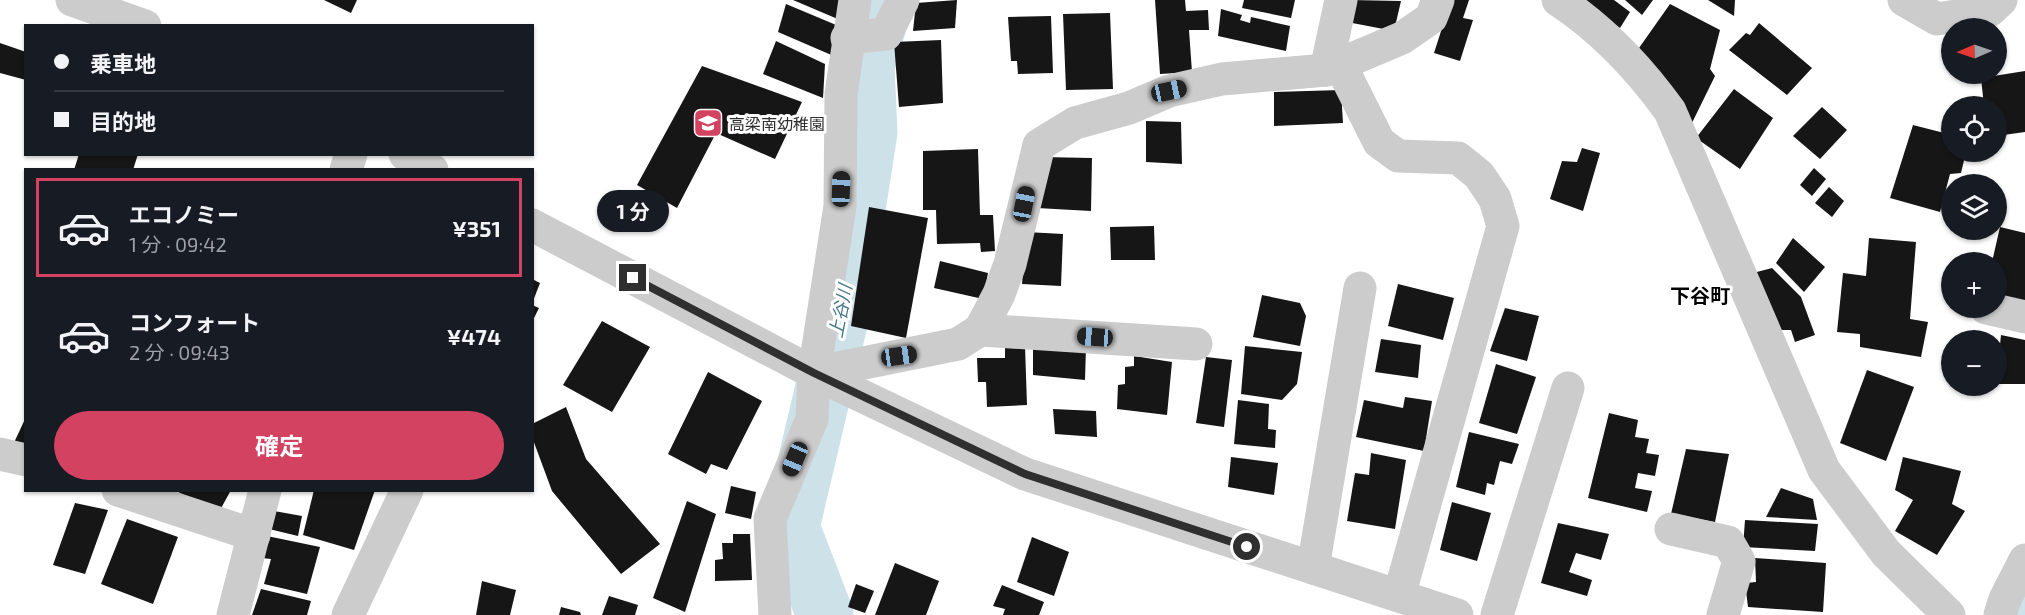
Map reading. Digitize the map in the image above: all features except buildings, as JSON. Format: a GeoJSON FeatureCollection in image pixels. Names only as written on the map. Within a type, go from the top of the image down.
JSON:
{"type":"FeatureCollection","features":[{"type":"Feature","properties":{"kind":"street"},"geometry":{"type":"LineString","coordinates":[[72,0],[139,24]]}},
{"type":"Feature","properties":{"kind":"street"},"geometry":{"type":"LineString","coordinates":[[776,615],[770,519],[812,419],[814,373],[840,206],[841,94],[855,0]]}},
{"type":"Feature","properties":{"kind":"street"},"geometry":{"type":"LineString","coordinates":[[848,38],[886,34],[903,0]]}},
{"type":"Feature","properties":{"kind":"street"},"geometry":{"type":"LineString","coordinates":[[1341,0],[1333,67],[1379,142],[1398,156],[1458,158],[1479,175],[1495,199],[1503,226],[1399,596]]}},
{"type":"Feature","properties":{"kind":"street"},"geometry":{"type":"LineString","coordinates":[[814,373],[958,344],[980,330],[999,294],[1010,264],[1022,221],[1031,170],[1039,145],[1075,123],[1129,108],[1169,91],[1222,79],[1333,67],[1402,38],[1431,18],[1438,0]]}},
{"type":"Feature","properties":{"kind":"street"},"geometry":{"type":"LineString","coordinates":[[1558,0],[1590,21],[1652,86],[1670,111],[1824,470],[1886,553],[1949,615]]}},
{"type":"Feature","properties":{"kind":"street"},"geometry":{"type":"LineString","coordinates":[[1904,0],[1937,19],[1989,11],[2001,0]]}},
{"type":"Feature","properties":{"kind":"street"},"geometry":{"type":"LineString","coordinates":[[408,156],[429,168]]}},
{"type":"Feature","properties":{"kind":"street"},"geometry":{"type":"LineString","coordinates":[[534,226],[814,373],[1025,474],[1457,615]]}},
{"type":"Feature","properties":{"kind":"street"},"geometry":{"type":"LineString","coordinates":[[1313,568],[1360,288]]}},
{"type":"Feature","properties":{"kind":"street"},"geometry":{"type":"LineString","coordinates":[[2007,313],[2025,317]]}},
{"type":"Feature","properties":{"kind":"street"},"geometry":{"type":"LineString","coordinates":[[980,330],[1196,344]]}},
{"type":"Feature","properties":{"kind":"street"},"geometry":{"type":"LineString","coordinates":[[1497,615],[1568,388]]}},
{"type":"Feature","properties":{"kind":"street"},"geometry":{"type":"LineString","coordinates":[[0,454],[24,460]]}},
{"type":"Feature","properties":{"kind":"street"},"geometry":{"type":"LineString","coordinates":[[124,492],[254,535]]}},
{"type":"Feature","properties":{"kind":"street"},"geometry":{"type":"LineString","coordinates":[[232,615],[265,492]]}},
{"type":"Feature","properties":{"kind":"street"},"geometry":{"type":"LineString","coordinates":[[348,615],[406,492]]}},
{"type":"Feature","properties":{"kind":"street"},"geometry":{"type":"LineString","coordinates":[[1671,529],[1728,542],[1739,561],[1723,615]]}},
{"type":"Feature","properties":{"kind":"street"},"geometry":{"type":"LineString","coordinates":[[2000,615],[2005,599],[2025,560]]}},
{"type":"Feature","properties":{"kind":"waterway","name":"上谷川"},"geometry":{"type":"LineString","coordinates":[[825,615],[791,527],[840,319],[869,132],[866,67],[885,0]]}},
{"type":"Feature","properties":{"kind":"place","name":"高梁南幼稚園"},"geometry":{"type":"Point","coordinates":[708,123]}},
{"type":"Feature","properties":{"kind":"district","name":"下谷町"},"geometry":{"type":"Point","coordinates":[1700,295]}},
{"type":"Feature","properties":{"kind":"route"},"geometry":{"type":"LineString","coordinates":[[633,278],[814,373],[1025,474],[1247,547]]}}]}
